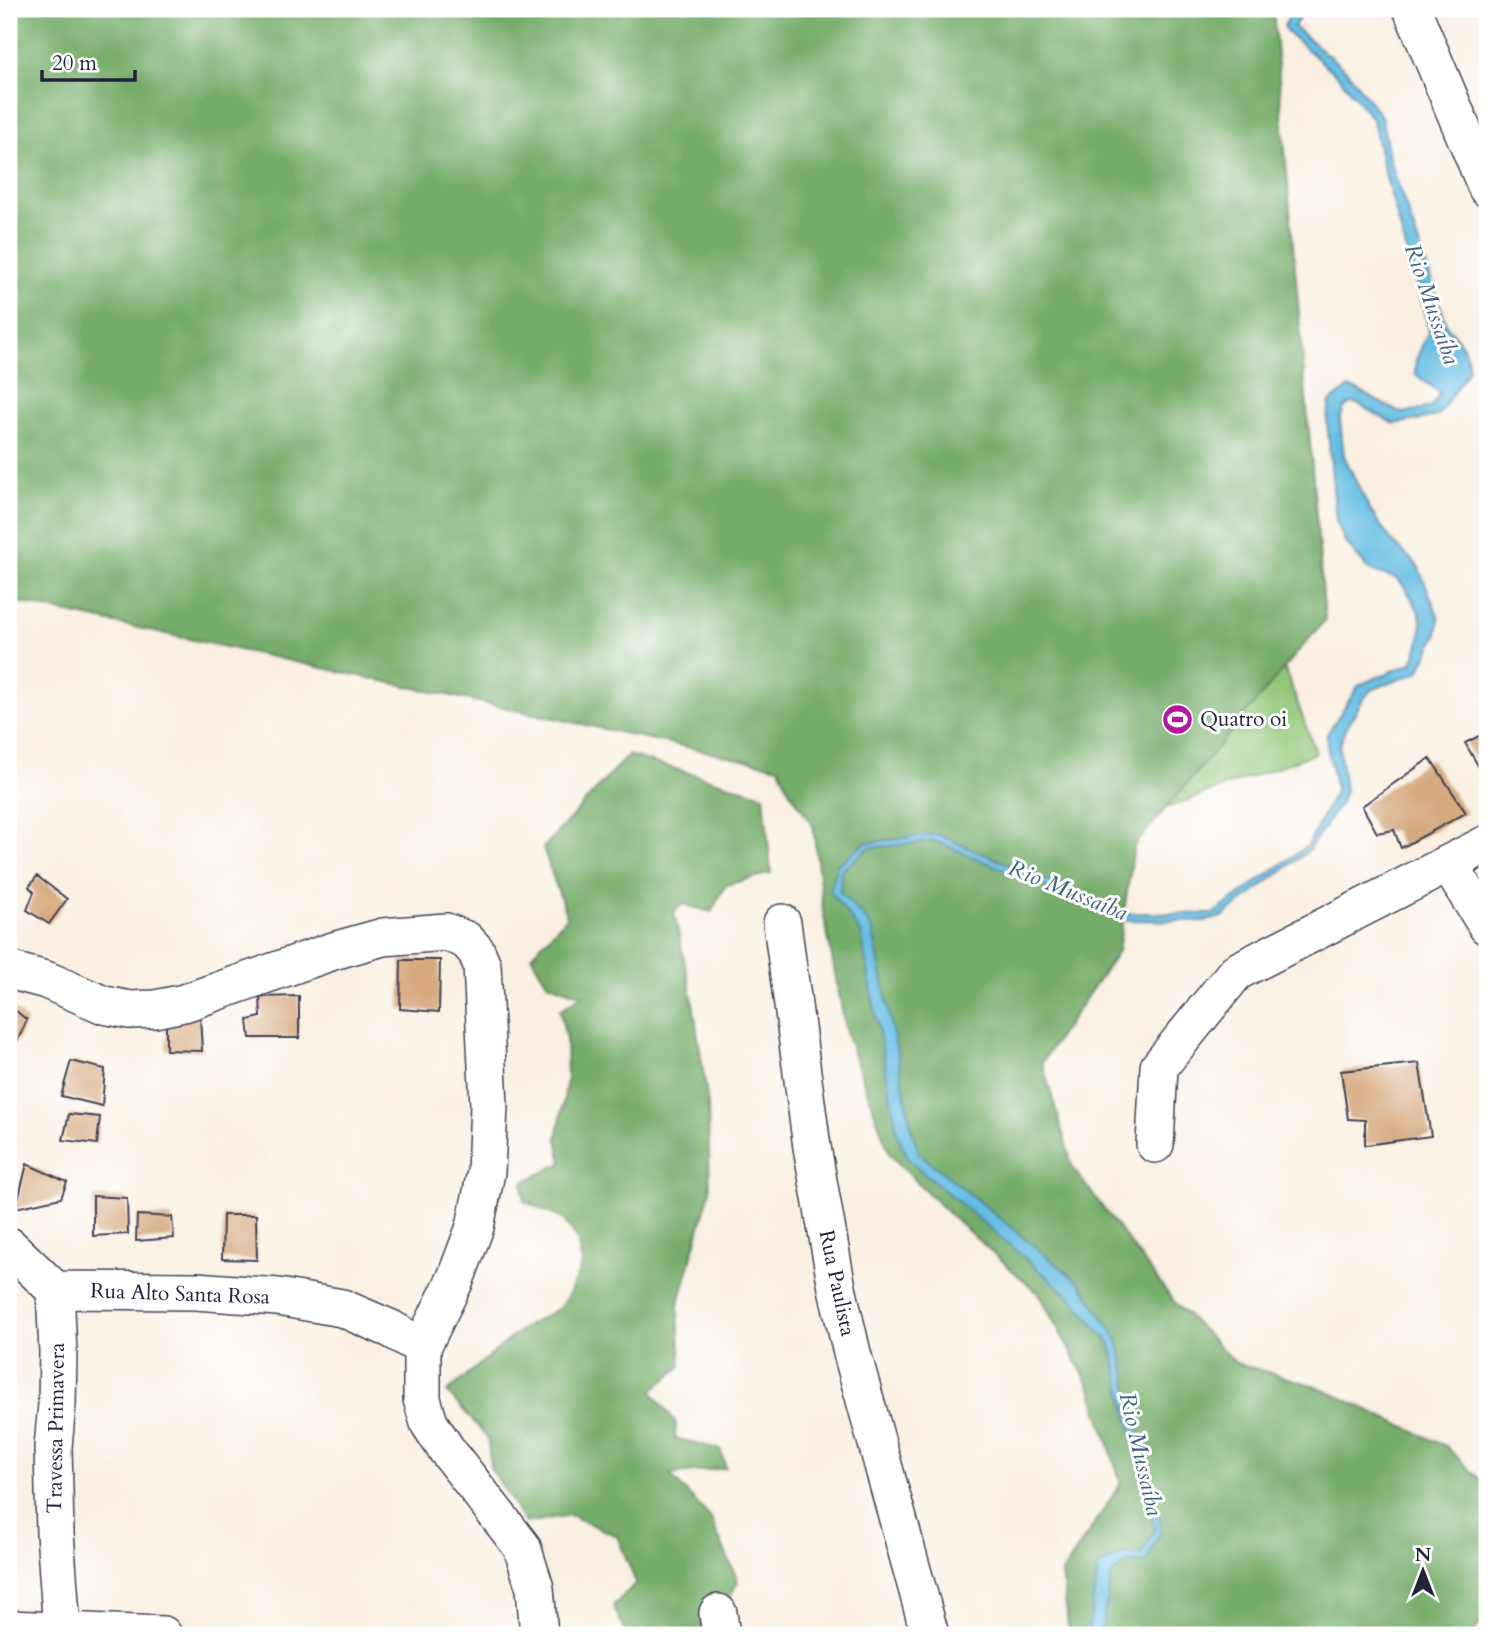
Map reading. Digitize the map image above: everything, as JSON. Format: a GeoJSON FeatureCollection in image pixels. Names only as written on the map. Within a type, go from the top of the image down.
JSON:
{"type":"FeatureCollection","features":[{"type":"Feature","properties":{"kind":"street"},"geometry":{"type":"LineString","coordinates":[[1412,9],[1487,188]]}},
{"type":"Feature","properties":{"kind":"street"},"geometry":{"type":"LineString","coordinates":[[1155,1144],[1159,1068],[1236,972],[1487,844]]}},
{"type":"Feature","properties":{"kind":"street"},"geometry":{"type":"LineString","coordinates":[[1449,865],[1487,926]]}},
{"type":"Feature","properties":{"kind":"street","name":"Rua Paulista"},"geometry":{"type":"LineString","coordinates":[[782,923],[814,1159],[837,1288],[852,1353],[930,1635]]}},
{"type":"Feature","properties":{"kind":"street"},"geometry":{"type":"LineString","coordinates":[[9,970],[46,980],[104,1005],[131,1010],[155,1009],[219,992],[322,954],[383,937],[446,932],[466,940],[476,951],[482,965],[489,1105],[486,1172],[475,1227],[455,1280],[422,1347],[422,1399],[429,1423],[469,1481],[522,1547],[535,1588],[539,1635]]}},
{"type":"Feature","properties":{"kind":"street"},"geometry":{"type":"LineString","coordinates":[[9,1246],[55,1290]]}},
{"type":"Feature","properties":{"kind":"street","name":"Rua Alto Santa Rosa"},"geometry":{"type":"LineString","coordinates":[[55,1290],[196,1291],[278,1297],[342,1308],[391,1329],[422,1347]]}},
{"type":"Feature","properties":{"kind":"street","name":"Travessa Primavera"},"geometry":{"type":"LineString","coordinates":[[55,1290],[58,1352],[53,1459],[62,1630]]}},
{"type":"Feature","properties":{"kind":"street"},"geometry":{"type":"LineString","coordinates":[[9,1629],[163,1635]]}},
{"type":"Feature","properties":{"kind":"green space"},"geometry":{"type":"Polygon","coordinates":[[[9,9],[1273,9],[1325,620],[1134,846],[1118,951],[1042,1062],[1073,1168],[1175,1303],[1236,1363],[1316,1386],[1446,1446],[1487,1486],[1487,1617],[1470,1635],[1069,1635],[1062,1573],[1121,1483],[1090,1386],[1038,1293],[948,1213],[890,1155],[847,1036],[823,911],[813,826],[787,787],[779,767],[9,600],[9,9]]]}},
{"type":"Feature","properties":{"kind":"green space"},"geometry":{"type":"Polygon","coordinates":[[[1260,603],[1316,753],[1093,835],[1260,603]]]}},
{"type":"Feature","properties":{"kind":"green space"},"geometry":{"type":"Polygon","coordinates":[[[628,755],[764,795],[771,873],[726,885],[711,912],[683,904],[674,912],[692,996],[708,1104],[710,1191],[678,1306],[681,1366],[652,1391],[676,1423],[675,1438],[720,1449],[726,1468],[670,1475],[710,1517],[738,1581],[712,1635],[627,1635],[613,1606],[636,1583],[617,1536],[570,1515],[525,1523],[490,1467],[488,1438],[447,1392],[520,1330],[559,1308],[570,1292],[582,1264],[577,1239],[563,1219],[524,1201],[523,1182],[562,1163],[557,1139],[567,1080],[566,1039],[560,1010],[582,996],[547,983],[531,956],[567,917],[543,848],[628,755]]]}},
{"type":"Feature","properties":{"kind":"water","name":"Rio Mussaíba"},"geometry":{"type":"Polygon","coordinates":[[[1293,9],[1304,9],[1294,27],[1347,71],[1381,116],[1390,161],[1448,328],[1465,352],[1468,362],[1469,368],[1438,416],[1394,424],[1358,404],[1351,403],[1344,408],[1340,420],[1344,456],[1370,510],[1390,539],[1418,566],[1439,618],[1437,634],[1419,672],[1371,690],[1363,699],[1345,730],[1339,748],[1345,790],[1341,802],[1308,851],[1222,917],[1204,921],[1125,920],[935,841],[868,848],[841,871],[840,892],[873,931],[913,1135],[919,1153],[1080,1283],[1118,1340],[1161,1531],[1146,1562],[1127,1563],[1112,1574],[1101,1631],[1104,1635],[1091,1635],[1088,1629],[1099,1566],[1123,1554],[1141,1555],[1155,1529],[1111,1345],[1071,1297],[910,1161],[898,1137],[861,933],[830,891],[837,865],[865,843],[936,834],[1125,913],[1213,914],[1308,845],[1336,790],[1327,734],[1359,685],[1412,663],[1422,628],[1418,609],[1398,579],[1369,570],[1345,542],[1336,521],[1327,420],[1330,402],[1348,388],[1398,412],[1431,407],[1440,393],[1415,374],[1416,360],[1429,330],[1382,163],[1373,120],[1339,77],[1286,31],[1284,26],[1293,9]]]}},
{"type":"Feature","properties":{"kind":"building"},"geometry":{"type":"Polygon","coordinates":[[[1487,732],[1487,781],[1465,743],[1487,732]]]}},
{"type":"Feature","properties":{"kind":"building"},"geometry":{"type":"Polygon","coordinates":[[[1430,758],[1466,813],[1401,848],[1394,830],[1377,833],[1362,806],[1430,758]]]}},
{"type":"Feature","properties":{"kind":"building"},"geometry":{"type":"Polygon","coordinates":[[[1487,865],[1487,893],[1475,873],[1487,865]]]}},
{"type":"Feature","properties":{"kind":"building"},"geometry":{"type":"Polygon","coordinates":[[[37,876],[67,899],[49,924],[27,910],[34,892],[29,887],[37,876]]]}},
{"type":"Feature","properties":{"kind":"building"},"geometry":{"type":"Polygon","coordinates":[[[401,960],[440,960],[439,1012],[400,1009],[401,960]]]}},
{"type":"Feature","properties":{"kind":"building"},"geometry":{"type":"Polygon","coordinates":[[[299,996],[299,1038],[250,1038],[248,1020],[261,1017],[260,997],[299,996]]]}},
{"type":"Feature","properties":{"kind":"building"},"geometry":{"type":"Polygon","coordinates":[[[9,1005],[27,1020],[17,1042],[9,1038],[9,1005]]]}},
{"type":"Feature","properties":{"kind":"building"},"geometry":{"type":"Polygon","coordinates":[[[166,1016],[200,1016],[202,1051],[166,1050],[166,1016]]]}},
{"type":"Feature","properties":{"kind":"building"},"geometry":{"type":"Polygon","coordinates":[[[71,1061],[105,1069],[102,1106],[61,1096],[71,1061]]]}},
{"type":"Feature","properties":{"kind":"building"},"geometry":{"type":"Polygon","coordinates":[[[1419,1063],[1431,1136],[1365,1145],[1365,1120],[1348,1119],[1341,1071],[1419,1063]]]}},
{"type":"Feature","properties":{"kind":"building"},"geometry":{"type":"Polygon","coordinates":[[[69,1114],[100,1117],[97,1144],[63,1140],[69,1114]]]}},
{"type":"Feature","properties":{"kind":"building"},"geometry":{"type":"Polygon","coordinates":[[[27,1164],[67,1182],[61,1198],[16,1208],[27,1164]]]}},
{"type":"Feature","properties":{"kind":"building"},"geometry":{"type":"Polygon","coordinates":[[[93,1196],[127,1198],[128,1234],[93,1236],[93,1196]]]}},
{"type":"Feature","properties":{"kind":"building"},"geometry":{"type":"Polygon","coordinates":[[[137,1215],[172,1217],[174,1238],[136,1241],[137,1215]]]}},
{"type":"Feature","properties":{"kind":"building"},"geometry":{"type":"Polygon","coordinates":[[[223,1215],[256,1215],[257,1260],[222,1259],[223,1215]]]}},
{"type":"Feature","properties":{"kind":"place","name":"Quatro oi"},"geometry":{"type":"Point","coordinates":[1177,719]}}]}
